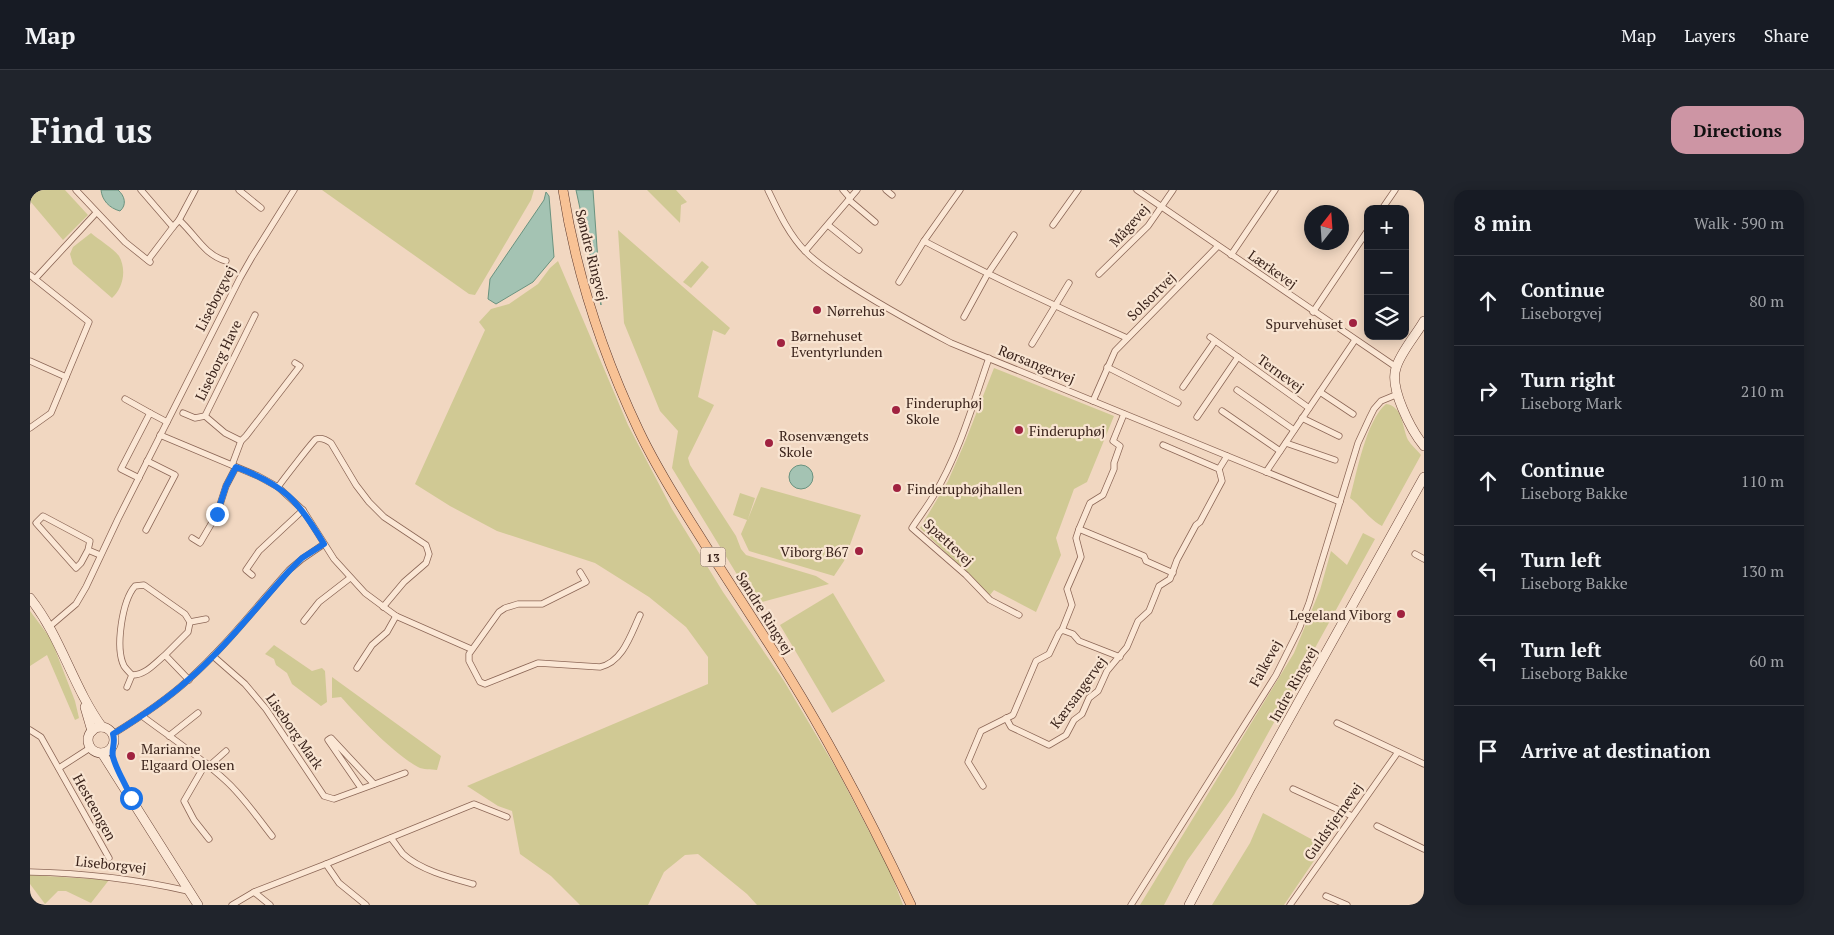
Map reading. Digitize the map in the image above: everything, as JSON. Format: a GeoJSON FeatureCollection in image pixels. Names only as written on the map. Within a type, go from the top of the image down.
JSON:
{"type":"FeatureCollection","features":[{"type":"Feature","properties":{"kind":"main road","name":"Søndre Ringvej"},"geometry":{"type":"LineString","coordinates":[[563,190],[585,289],[610,363],[639,432],[673,495],[790,677],[842,766],[880,839],[911,905]]}},
{"type":"Feature","properties":{"kind":"street"},"geometry":{"type":"LineString","coordinates":[[76,190],[125,242],[149,261],[180,220],[195,190]]}},
{"type":"Feature","properties":{"kind":"street"},"geometry":{"type":"LineString","coordinates":[[141,190],[173,227]]}},
{"type":"Feature","properties":{"kind":"street"},"geometry":{"type":"LineString","coordinates":[[239,190],[261,208]]}},
{"type":"Feature","properties":{"kind":"street","name":"Liseborgvej"},"geometry":{"type":"LineString","coordinates":[[49,627],[76,604],[86,587],[160,434],[252,257],[294,190]]}},
{"type":"Feature","properties":{"kind":"street","name":"Rørsangervej"},"geometry":{"type":"LineString","coordinates":[[768,190],[784,222],[805,251],[823,266],[878,304],[951,343],[1340,502]]}},
{"type":"Feature","properties":{"kind":"street"},"geometry":{"type":"LineString","coordinates":[[843,190],[874,222]]}},
{"type":"Feature","properties":{"kind":"street"},"geometry":{"type":"LineString","coordinates":[[805,251],[857,190]]}},
{"type":"Feature","properties":{"kind":"street"},"geometry":{"type":"LineString","coordinates":[[886,190],[892,195]]}},
{"type":"Feature","properties":{"kind":"street"},"geometry":{"type":"LineString","coordinates":[[898,282],[960,190]]}},
{"type":"Feature","properties":{"kind":"street"},"geometry":{"type":"LineString","coordinates":[[1053,225],[1078,190]]}},
{"type":"Feature","properties":{"kind":"street","name":"Lærkevej"},"geometry":{"type":"LineString","coordinates":[[1137,190],[1396,367]]}},
{"type":"Feature","properties":{"kind":"street","name":"Mågevej"},"geometry":{"type":"LineString","coordinates":[[1099,274],[1148,226],[1173,190]]}},
{"type":"Feature","properties":{"kind":"street"},"geometry":{"type":"LineString","coordinates":[[1231,255],[1275,190]]}},
{"type":"Feature","properties":{"kind":"street"},"geometry":{"type":"LineString","coordinates":[[1385,205],[1395,190]]}},
{"type":"Feature","properties":{"kind":"street"},"geometry":{"type":"LineString","coordinates":[[31,425],[51,413],[89,322],[32,277],[96,213]]}},
{"type":"Feature","properties":{"kind":"street"},"geometry":{"type":"LineString","coordinates":[[180,220],[205,248],[226,261]]}},
{"type":"Feature","properties":{"kind":"street"},"geometry":{"type":"LineString","coordinates":[[828,224],[859,250]]}},
{"type":"Feature","properties":{"kind":"street"},"geometry":{"type":"LineString","coordinates":[[964,316],[1014,235]]}},
{"type":"Feature","properties":{"kind":"street"},"geometry":{"type":"LineString","coordinates":[[1313,312],[1364,236]]}},
{"type":"Feature","properties":{"kind":"street"},"geometry":{"type":"LineString","coordinates":[[924,241],[988,275],[1127,338]]}},
{"type":"Feature","properties":{"kind":"street","name":"Solsortvej"},"geometry":{"type":"LineString","coordinates":[[1093,401],[1116,351],[1218,246]]}},
{"type":"Feature","properties":{"kind":"street"},"geometry":{"type":"LineString","coordinates":[[1032,344],[1069,283]]}},
{"type":"Feature","properties":{"kind":"street","name":"Liseborg Have"},"geometry":{"type":"LineString","coordinates":[[205,416],[255,315]]}},
{"type":"Feature","properties":{"kind":"street"},"geometry":{"type":"LineString","coordinates":[[1424,321],[1396,367],[1394,379],[1409,424],[1424,446]]}},
{"type":"Feature","properties":{"kind":"street","name":"Ternevej"},"geometry":{"type":"LineString","coordinates":[[1183,387],[1213,339],[1309,408]]}},
{"type":"Feature","properties":{"kind":"street"},"geometry":{"type":"LineString","coordinates":[[1266,472],[1355,340]]}},
{"type":"Feature","properties":{"kind":"street","name":"Ternevej"},"geometry":{"type":"LineString","coordinates":[[1197,417],[1238,357]]}},
{"type":"Feature","properties":{"kind":"street","name":"Spættevej"},"geometry":{"type":"LineString","coordinates":[[989,358],[946,472],[934,495],[912,528],[966,575],[990,600],[1019,615]]}},
{"type":"Feature","properties":{"kind":"street"},"geometry":{"type":"LineString","coordinates":[[30,361],[66,377]]}},
{"type":"Feature","properties":{"kind":"street"},"geometry":{"type":"LineString","coordinates":[[192,538],[200,542],[217,514],[241,441],[300,366],[295,363]]}},
{"type":"Feature","properties":{"kind":"street"},"geometry":{"type":"LineString","coordinates":[[1107,367],[1178,403]]}},
{"type":"Feature","properties":{"kind":"street"},"geometry":{"type":"LineString","coordinates":[[1237,390],[1294,430]]}},
{"type":"Feature","properties":{"kind":"street"},"geometry":{"type":"LineString","coordinates":[[1320,392],[1353,414]]}},
{"type":"Feature","properties":{"kind":"street","name":"Falkevej"},"geometry":{"type":"LineString","coordinates":[[1131,905],[1276,675],[1299,629],[1309,603],[1358,443],[1374,409],[1381,401],[1398,394]]}},
{"type":"Feature","properties":{"kind":"street"},"geometry":{"type":"LineString","coordinates":[[126,399],[167,422]]}},
{"type":"Feature","properties":{"kind":"street"},"geometry":{"type":"LineString","coordinates":[[1222,411],[1280,451]]}},
{"type":"Feature","properties":{"kind":"street"},"geometry":{"type":"LineString","coordinates":[[139,478],[121,469],[150,413]]}},
{"type":"Feature","properties":{"kind":"street","name":"Liseborg Have"},"geometry":{"type":"LineString","coordinates":[[183,414],[195,418],[205,416],[225,432],[241,441]]}},
{"type":"Feature","properties":{"kind":"street"},"geometry":{"type":"LineString","coordinates":[[982,786],[968,762],[981,731],[1013,715],[1036,661],[1049,654],[1062,630],[1072,605],[1067,589],[1080,557],[1076,538],[1090,503],[1103,495],[1114,469],[1114,463],[1120,446],[1113,440],[1124,414]]}},
{"type":"Feature","properties":{"kind":"street"},"geometry":{"type":"LineString","coordinates":[[1302,418],[1339,436]]}},
{"type":"Feature","properties":{"kind":"street"},"geometry":{"type":"LineString","coordinates":[[160,434],[258,476],[278,487],[303,510],[324,544],[350,578],[383,607],[396,616],[471,649]]}},
{"type":"Feature","properties":{"kind":"street"},"geometry":{"type":"LineString","coordinates":[[278,487],[312,443],[316,440],[324,439],[331,443],[356,485],[369,502],[384,517],[426,545],[429,554],[426,563],[404,582],[383,607]]}},
{"type":"Feature","properties":{"kind":"street"},"geometry":{"type":"LineString","coordinates":[[1286,443],[1335,460]]}},
{"type":"Feature","properties":{"kind":"street"},"geometry":{"type":"LineString","coordinates":[[1163,445],[1219,469]]}},
{"type":"Feature","properties":{"kind":"street","name":"Kærsangervej"},"geometry":{"type":"LineString","coordinates":[[1006,718],[1012,727],[1049,745],[1066,735],[1074,720],[1082,714],[1089,698],[1098,691],[1108,671],[1127,647],[1138,621],[1149,611],[1160,586],[1170,579],[1177,560],[1222,481],[1219,469],[1227,456]]}},
{"type":"Feature","properties":{"kind":"street"},"geometry":{"type":"LineString","coordinates":[[146,530],[175,475],[147,461]]}},
{"type":"Feature","properties":{"kind":"street","name":"Indre Ringvej"},"geometry":{"type":"LineString","coordinates":[[1188,905],[1251,787],[1424,477]]}},
{"type":"Feature","properties":{"kind":"street"},"geometry":{"type":"LineString","coordinates":[[252,575],[246,570],[259,550],[303,510]]}},
{"type":"Feature","properties":{"kind":"street"},"geometry":{"type":"LineString","coordinates":[[43,516],[90,541],[88,550],[76,568],[36,524],[43,516]]}},
{"type":"Feature","properties":{"kind":"street"},"geometry":{"type":"LineString","coordinates":[[1079,529],[1144,556],[1146,561],[1173,573]]}},
{"type":"Feature","properties":{"kind":"street"},"geometry":{"type":"LineString","coordinates":[[113,734],[165,700],[189,680],[290,570],[302,558],[324,544]]}},
{"type":"Feature","properties":{"kind":"street"},"geometry":{"type":"LineString","coordinates":[[88,550],[100,555]]}},
{"type":"Feature","properties":{"kind":"street"},"geometry":{"type":"LineString","coordinates":[[1415,554],[1424,560]]}},
{"type":"Feature","properties":{"kind":"street"},"geometry":{"type":"LineString","coordinates":[[580,572],[586,582],[550,602],[532,606],[511,605],[499,612],[469,654],[471,666],[480,682],[485,684],[538,663],[600,667],[608,665],[614,662],[621,654],[640,615]]}},
{"type":"Feature","properties":{"kind":"street"},"geometry":{"type":"LineString","coordinates":[[304,621],[319,602],[350,578]]}},
{"type":"Feature","properties":{"kind":"street"},"geometry":{"type":"LineString","coordinates":[[144,584],[185,614],[190,622],[188,632],[165,655],[144,673],[132,675],[123,664],[120,645],[121,626],[130,591],[135,586],[144,584]]}},
{"type":"Feature","properties":{"kind":"street"},"geometry":{"type":"LineString","coordinates":[[30,598],[49,627],[102,727]]}},
{"type":"Feature","properties":{"kind":"street"},"geometry":{"type":"LineString","coordinates":[[357,668],[372,646],[387,632],[396,616]]}},
{"type":"Feature","properties":{"kind":"street"},"geometry":{"type":"LineString","coordinates":[[190,622],[206,619]]}},
{"type":"Feature","properties":{"kind":"street","name":"Kærsangervej"},"geometry":{"type":"LineString","coordinates":[[1062,630],[1073,634],[1079,641],[1120,657]]}},
{"type":"Feature","properties":{"kind":"street"},"geometry":{"type":"LineString","coordinates":[[165,655],[189,680]]}},
{"type":"Feature","properties":{"kind":"street","name":"Liseborg Mark"},"geometry":{"type":"LineString","coordinates":[[213,656],[245,684],[266,709],[324,796],[334,799],[405,773]]}},
{"type":"Feature","properties":{"kind":"street"},"geometry":{"type":"LineString","coordinates":[[127,687],[132,675]]}},
{"type":"Feature","properties":{"kind":"street"},"geometry":{"type":"LineString","coordinates":[[81,690],[92,730],[88,739],[90,748],[97,753],[112,749],[114,742],[113,734],[110,730],[102,727],[92,730]]}},
{"type":"Feature","properties":{"kind":"street"},"geometry":{"type":"LineString","coordinates":[[169,736],[198,713]]}},
{"type":"Feature","properties":{"kind":"street"},"geometry":{"type":"LineString","coordinates":[[142,716],[208,765],[226,781],[250,807],[272,836]]}},
{"type":"Feature","properties":{"kind":"street"},"geometry":{"type":"LineString","coordinates":[[1337,723],[1424,764]]}},
{"type":"Feature","properties":{"kind":"street","name":"Hesteengen"},"geometry":{"type":"LineString","coordinates":[[30,730],[41,737],[109,858]]}},
{"type":"Feature","properties":{"kind":"street","name":"Liseborg Mark"},"geometry":{"type":"LineString","coordinates":[[361,788],[328,740],[331,738],[374,784]]}},
{"type":"Feature","properties":{"kind":"street","name":"Hesteengen"},"geometry":{"type":"LineString","coordinates":[[60,768],[90,748]]}},
{"type":"Feature","properties":{"kind":"street","name":"Liseborgvej"},"geometry":{"type":"LineString","coordinates":[[112,749],[114,759],[131,798]]}},
{"type":"Feature","properties":{"kind":"street"},"geometry":{"type":"LineString","coordinates":[[209,839],[194,820],[184,801],[208,765],[226,751]]}},
{"type":"Feature","properties":{"kind":"street","name":"Guldstjernevej"},"geometry":{"type":"LineString","coordinates":[[1290,905],[1398,752]]}},
{"type":"Feature","properties":{"kind":"street","name":"Liseborgvej"},"geometry":{"type":"LineString","coordinates":[[102,753],[198,905]]}},
{"type":"Feature","properties":{"kind":"street"},"geometry":{"type":"LineString","coordinates":[[1293,789],[1352,816]]}},
{"type":"Feature","properties":{"kind":"street"},"geometry":{"type":"LineString","coordinates":[[232,905],[254,892],[474,804],[508,817]]}},
{"type":"Feature","properties":{"kind":"street"},"geometry":{"type":"LineString","coordinates":[[1377,826],[1424,849]]}},
{"type":"Feature","properties":{"kind":"street"},"geometry":{"type":"LineString","coordinates":[[391,838],[404,854],[416,863],[445,876],[473,884]]}},
{"type":"Feature","properties":{"kind":"street"},"geometry":{"type":"LineString","coordinates":[[326,864],[339,883],[366,905]]}},
{"type":"Feature","properties":{"kind":"street","name":"Liseborgvej"},"geometry":{"type":"LineString","coordinates":[[30,872],[112,876],[188,891]]}},
{"type":"Feature","properties":{"kind":"street"},"geometry":{"type":"LineString","coordinates":[[254,892],[270,905]]}},
{"type":"Feature","properties":{"kind":"street"},"geometry":{"type":"LineString","coordinates":[[1326,896],[1347,905]]}},
{"type":"Feature","properties":{"kind":"shaded area"},"geometry":{"type":"Polygon","coordinates":[[[30,190],[65,190],[88,215],[63,240],[30,201],[30,190]]]}},
{"type":"Feature","properties":{"kind":"shaded area"},"geometry":{"type":"Polygon","coordinates":[[[101,190],[118,190],[120,192],[124,198],[124,203],[120,211],[107,203],[101,190]]]}},
{"type":"Feature","properties":{"kind":"shaded area"},"geometry":{"type":"Polygon","coordinates":[[[322,190],[534,190],[531,200],[475,295],[469,294],[322,190]]]}},
{"type":"Feature","properties":{"kind":"shaded area"},"geometry":{"type":"Polygon","coordinates":[[[576,190],[593,190],[601,305],[576,190]]]}},
{"type":"Feature","properties":{"kind":"shaded area"},"geometry":{"type":"Polygon","coordinates":[[[647,190],[676,190],[687,202],[681,205],[680,223],[647,190]]]}},
{"type":"Feature","properties":{"kind":"shaded area"},"geometry":{"type":"Polygon","coordinates":[[[546,192],[549,196],[554,257],[533,282],[496,304],[488,299],[490,279],[544,200],[546,192]]]}},
{"type":"Feature","properties":{"kind":"shaded area"},"geometry":{"type":"Polygon","coordinates":[[[618,230],[730,328],[725,335],[713,330],[698,397],[714,405],[688,458],[690,465],[736,536],[741,549],[746,555],[816,576],[829,584],[755,604],[672,468],[678,431],[660,411],[624,323],[618,230]]]}},
{"type":"Feature","properties":{"kind":"shaded area"},"geometry":{"type":"Polygon","coordinates":[[[91,233],[114,250],[119,256],[123,267],[121,284],[112,298],[73,264],[70,254],[73,247],[91,233]]]}},
{"type":"Feature","properties":{"kind":"shaded area"},"geometry":{"type":"Polygon","coordinates":[[[558,261],[628,425],[672,509],[723,592],[784,681],[837,770],[890,871],[903,905],[757,905],[747,894],[698,854],[685,855],[664,872],[648,905],[580,905],[551,876],[520,854],[512,811],[498,806],[467,786],[708,684],[708,657],[686,627],[649,597],[595,563],[497,531],[450,506],[415,484],[485,330],[479,322],[491,309],[509,304],[538,284],[558,261]]]}},
{"type":"Feature","properties":{"kind":"shaded area"},"geometry":{"type":"Polygon","coordinates":[[[702,261],[709,267],[691,288],[683,282],[702,261]]]}},
{"type":"Feature","properties":{"kind":"shaded area"},"geometry":{"type":"Polygon","coordinates":[[[994,368],[1114,416],[1087,482],[1074,489],[1056,538],[1061,555],[1036,612],[994,590],[990,595],[920,528],[948,481],[994,368]]]}},
{"type":"Feature","properties":{"kind":"shaded area"},"geometry":{"type":"Polygon","coordinates":[[[1386,404],[1392,406],[1399,413],[1408,440],[1421,455],[1382,526],[1350,498],[1368,434],[1379,412],[1386,404]]]}},
{"type":"Feature","properties":{"kind":"shaded area"},"geometry":{"type":"Polygon","coordinates":[[[796,465],[806,465],[813,472],[813,482],[806,489],[796,489],[789,482],[789,472],[796,465]]]}},
{"type":"Feature","properties":{"kind":"shaded area"},"geometry":{"type":"Polygon","coordinates":[[[761,487],[861,515],[844,561],[834,576],[749,551],[741,534],[747,520],[733,515],[740,493],[755,498],[748,519],[761,487]]]}},
{"type":"Feature","properties":{"kind":"shaded area"},"geometry":{"type":"Polygon","coordinates":[[[1363,533],[1375,539],[1234,795],[1187,861],[1164,905],[1140,905],[1294,653],[1320,590],[1331,551],[1347,565],[1363,533]]]}},
{"type":"Feature","properties":{"kind":"shaded area"},"geometry":{"type":"Polygon","coordinates":[[[833,593],[885,681],[832,713],[780,625],[833,593]]]}},
{"type":"Feature","properties":{"kind":"shaded area"},"geometry":{"type":"Polygon","coordinates":[[[30,611],[51,639],[75,701],[79,718],[75,720],[47,655],[30,666],[30,611]]]}},
{"type":"Feature","properties":{"kind":"shaded area"},"geometry":{"type":"Polygon","coordinates":[[[274,645],[312,671],[322,668],[325,671],[327,702],[321,706],[292,684],[287,673],[276,665],[274,659],[265,654],[274,645]]]}},
{"type":"Feature","properties":{"kind":"shaded area"},"geometry":{"type":"Polygon","coordinates":[[[332,677],[441,756],[437,770],[420,768],[408,761],[377,735],[341,697],[332,698],[332,677]]]}},
{"type":"Feature","properties":{"kind":"shaded area"},"geometry":{"type":"Polygon","coordinates":[[[1263,813],[1324,846],[1284,905],[1212,905],[1250,843],[1263,813]]]}},
{"type":"Feature","properties":{"kind":"shaded area"},"geometry":{"type":"Polygon","coordinates":[[[30,875],[109,880],[91,903],[66,891],[58,891],[45,904],[30,884],[30,875]]]}},
{"type":"Feature","properties":{"kind":"place","name":"Nørrehus"},"geometry":{"type":"Point","coordinates":[817,310]}},
{"type":"Feature","properties":{"kind":"place","name":"Spurvehuset"},"geometry":{"type":"Point","coordinates":[1353,323]}},
{"type":"Feature","properties":{"kind":"place","name":"Børnehuset Eventyrlunden"},"geometry":{"type":"Point","coordinates":[781,343]}},
{"type":"Feature","properties":{"kind":"place","name":"Finderuphøj Skole"},"geometry":{"type":"Point","coordinates":[896,410]}},
{"type":"Feature","properties":{"kind":"place","name":"Finderuphøj"},"geometry":{"type":"Point","coordinates":[1019,430]}},
{"type":"Feature","properties":{"kind":"place","name":"Rosenvængets Skole"},"geometry":{"type":"Point","coordinates":[769,443]}},
{"type":"Feature","properties":{"kind":"place","name":"Finderuphøjhallen"},"geometry":{"type":"Point","coordinates":[897,488]}},
{"type":"Feature","properties":{"kind":"place","name":"Viborg B67"},"geometry":{"type":"Point","coordinates":[859,551]}},
{"type":"Feature","properties":{"kind":"place","name":"Legeland Viborg"},"geometry":{"type":"Point","coordinates":[1401,614]}},
{"type":"Feature","properties":{"kind":"place","name":"Marianne Elgaard Olesen"},"geometry":{"type":"Point","coordinates":[131,756]}},
{"type":"Feature","properties":{"kind":"route"},"geometry":{"type":"LineString","coordinates":[[131,798],[114,759],[112,749],[114,745],[113,734],[165,700],[189,680],[290,570],[302,558],[324,544],[303,510],[278,487],[236,467],[226,486],[217,514]]}}]}
